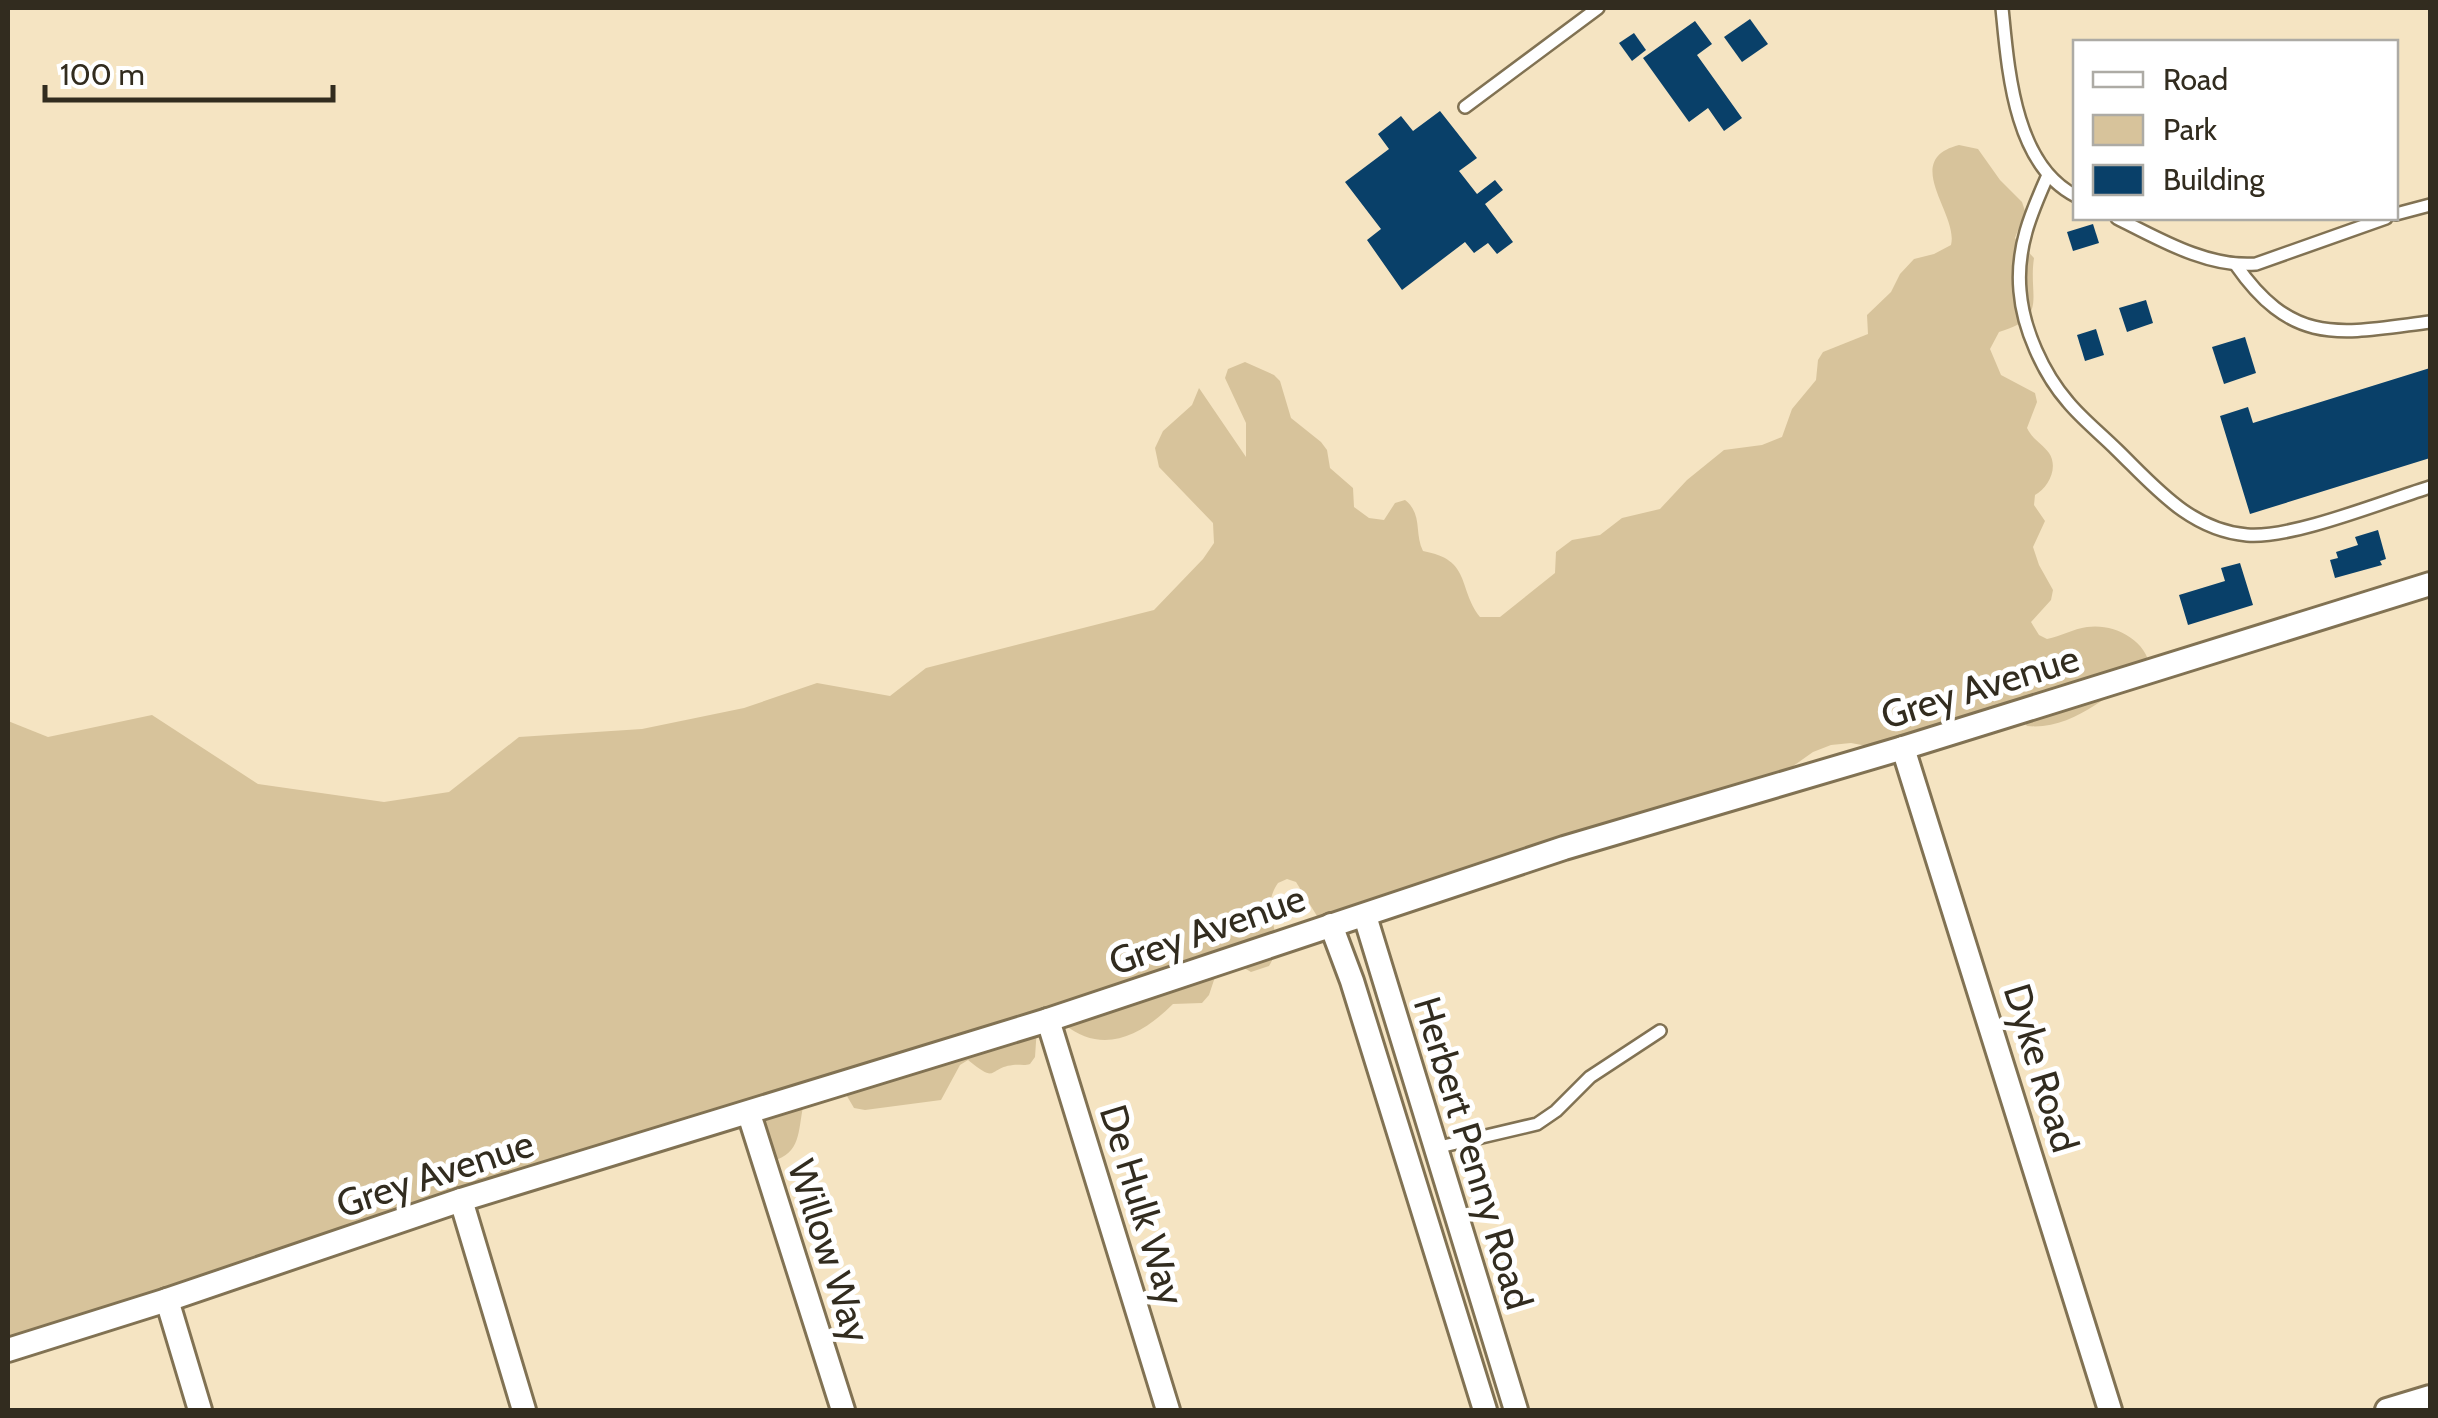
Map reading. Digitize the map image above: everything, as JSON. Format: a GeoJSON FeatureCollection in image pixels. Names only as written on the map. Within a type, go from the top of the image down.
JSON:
{"type":"FeatureCollection","features":[{"type":"Feature","properties":{"kind":"street","name":"Grey Avenue"},"geometry":{"type":"LineString","coordinates":[[8,1350],[460,1200],[1048,1020],[1564,848],[1903,748],[2430,584]]}},
{"type":"Feature","properties":{"kind":"street","name":"Dyke Road"},"geometry":{"type":"LineString","coordinates":[[1903,748],[2110,1410]]}},
{"type":"Feature","properties":{"kind":"street","name":"Herbert Penny Road"},"geometry":{"type":"LineString","coordinates":[[1365,916],[1516,1410]]}},
{"type":"Feature","properties":{"kind":"street","name":"Herbert Penny Road"},"geometry":{"type":"LineString","coordinates":[[1331,925],[1485,1410]]}},
{"type":"Feature","properties":{"kind":"street","name":"De Hulk Way"},"geometry":{"type":"LineString","coordinates":[[1048,1020],[1168,1410]]}},
{"type":"Feature","properties":{"kind":"street","name":"Willow Way"},"geometry":{"type":"LineString","coordinates":[[749,1114],[843,1410]]}},
{"type":"Feature","properties":{"kind":"street"},"geometry":{"type":"LineString","coordinates":[[460,1200],[524,1410]]}},
{"type":"Feature","properties":{"kind":"street"},"geometry":{"type":"LineString","coordinates":[[167,1300],[200,1410]]}},
{"type":"Feature","properties":{"kind":"street"},"geometry":{"type":"LineString","coordinates":[[2387,1410],[2430,1397]]}},
{"type":"Feature","properties":{"kind":"lane"},"geometry":{"type":"LineString","coordinates":[[1465,107],[1598,8]]}},
{"type":"Feature","properties":{"kind":"lane"},"geometry":{"type":"LineString","coordinates":[[2002,8],[2008,72],[2029,147],[2048,174],[2073,194]]}},
{"type":"Feature","properties":{"kind":"lane"},"geometry":{"type":"LineString","coordinates":[[2048,174],[2020,250],[2020,293],[2028,332],[2067,401],[2165,497],[2219,531],[2251,536],[2283,532],[2430,487]]}},
{"type":"Feature","properties":{"kind":"lane"},"geometry":{"type":"LineString","coordinates":[[2398,213],[2430,205]]}},
{"type":"Feature","properties":{"kind":"lane"},"geometry":{"type":"LineString","coordinates":[[2121,220],[2197,254],[2236,265],[2256,264],[2380,220]]}},
{"type":"Feature","properties":{"kind":"lane"},"geometry":{"type":"LineString","coordinates":[[2236,265],[2269,305],[2324,332],[2430,322]]}},
{"type":"Feature","properties":{"kind":"lane"},"geometry":{"type":"LineString","coordinates":[[1435,1148],[1537,1124],[1590,1077],[1660,1031]]}},
{"type":"Feature","properties":{"kind":"green space"},"geometry":{"type":"Polygon","coordinates":[[[1959,145],[1978,149],[2022,202],[2025,211],[2015,238],[2034,258],[2030,313],[2025,320],[1999,332],[1990,349],[2001,375],[2035,393],[2037,402],[2027,428],[2049,453],[2053,465],[2048,483],[2035,495],[2034,505],[2045,521],[2033,547],[2053,590],[2051,600],[2031,622],[2039,635],[2047,639],[2087,627],[2117,631],[2142,648],[2150,667],[2092,707],[2044,726],[2027,726],[2021,718],[1954,740],[1920,756],[1851,743],[1831,745],[1789,769],[1760,776],[1735,805],[1665,830],[1325,921],[1317,916],[1296,882],[1287,879],[1278,883],[1272,894],[1276,944],[1269,966],[1251,972],[1234,962],[1218,968],[1209,995],[1202,1003],[1173,1004],[1148,1025],[1122,1038],[1093,1039],[1064,1024],[1037,1027],[1035,1057],[1030,1064],[989,1073],[968,1060],[960,1065],[941,1100],[865,1110],[854,1108],[844,1091],[803,1107],[793,1147],[773,1161],[742,1126],[732,1125],[8,1344],[8,721],[48,737],[152,715],[258,784],[384,802],[449,792],[519,737],[642,729],[744,708],[817,683],[890,696],[926,668],[1154,610],[1214,543],[1213,523],[1159,467],[1155,448],[1163,431],[1192,405],[1199,388],[1246,457],[1246,423],[1225,378],[1228,369],[1245,362],[1280,381],[1291,418],[1327,450],[1330,468],[1353,488],[1354,507],[1369,518],[1384,520],[1395,503],[1405,500],[1414,511],[1423,551],[1439,555],[1457,568],[1480,617],[1500,617],[1555,573],[1556,552],[1572,540],[1600,535],[1622,518],[1660,509],[1687,480],[1724,450],[1762,445],[1782,437],[1792,409],[1816,380],[1823,352],[1868,334],[1867,315],[1891,292],[1900,274],[1914,259],[1951,245],[1951,232],[1933,175],[1934,163],[1942,152],[1959,145]]]}},
{"type":"Feature","properties":{"kind":"building"},"geometry":{"type":"Polygon","coordinates":[[[1750,19],[1768,44],[1742,62],[1724,37],[1750,19]]]}},
{"type":"Feature","properties":{"kind":"building"},"geometry":{"type":"Polygon","coordinates":[[[1695,21],[1712,44],[1697,55],[1742,118],[1724,131],[1708,108],[1689,122],[1643,58],[1695,21]]]}},
{"type":"Feature","properties":{"kind":"building"},"geometry":{"type":"Polygon","coordinates":[[[1634,33],[1646,50],[1632,61],[1619,43],[1634,33]]]}},
{"type":"Feature","properties":{"kind":"building"},"geometry":{"type":"Polygon","coordinates":[[[1440,111],[1477,158],[1459,171],[1477,194],[1495,180],[1503,190],[1485,204],[1513,242],[1497,254],[1488,243],[1474,253],[1465,242],[1402,290],[1367,240],[1381,229],[1345,182],[1389,149],[1378,134],[1401,116],[1413,131],[1440,111]]]}},
{"type":"Feature","properties":{"kind":"building"},"geometry":{"type":"Polygon","coordinates":[[[2093,224],[2099,243],[2073,251],[2067,232],[2093,224]]]}},
{"type":"Feature","properties":{"kind":"building"},"geometry":{"type":"Polygon","coordinates":[[[2146,300],[2153,323],[2127,332],[2119,308],[2146,300]]]}},
{"type":"Feature","properties":{"kind":"building"},"geometry":{"type":"Polygon","coordinates":[[[2096,329],[2104,355],[2085,361],[2077,335],[2096,329]]]}},
{"type":"Feature","properties":{"kind":"building"},"geometry":{"type":"Polygon","coordinates":[[[2245,337],[2256,373],[2224,384],[2212,347],[2245,337]]]}},
{"type":"Feature","properties":{"kind":"building"},"geometry":{"type":"Polygon","coordinates":[[[2430,368],[2430,458],[2250,514],[2220,416],[2248,407],[2253,423],[2430,368]]]}},
{"type":"Feature","properties":{"kind":"building"},"geometry":{"type":"Polygon","coordinates":[[[2378,530],[2386,559],[2380,561],[2382,565],[2335,578],[2330,560],[2338,558],[2336,552],[2358,545],[2355,537],[2378,530]]]}},
{"type":"Feature","properties":{"kind":"building"},"geometry":{"type":"Polygon","coordinates":[[[2240,563],[2253,605],[2188,625],[2179,595],[2225,581],[2221,568],[2240,563]]]}}]}
